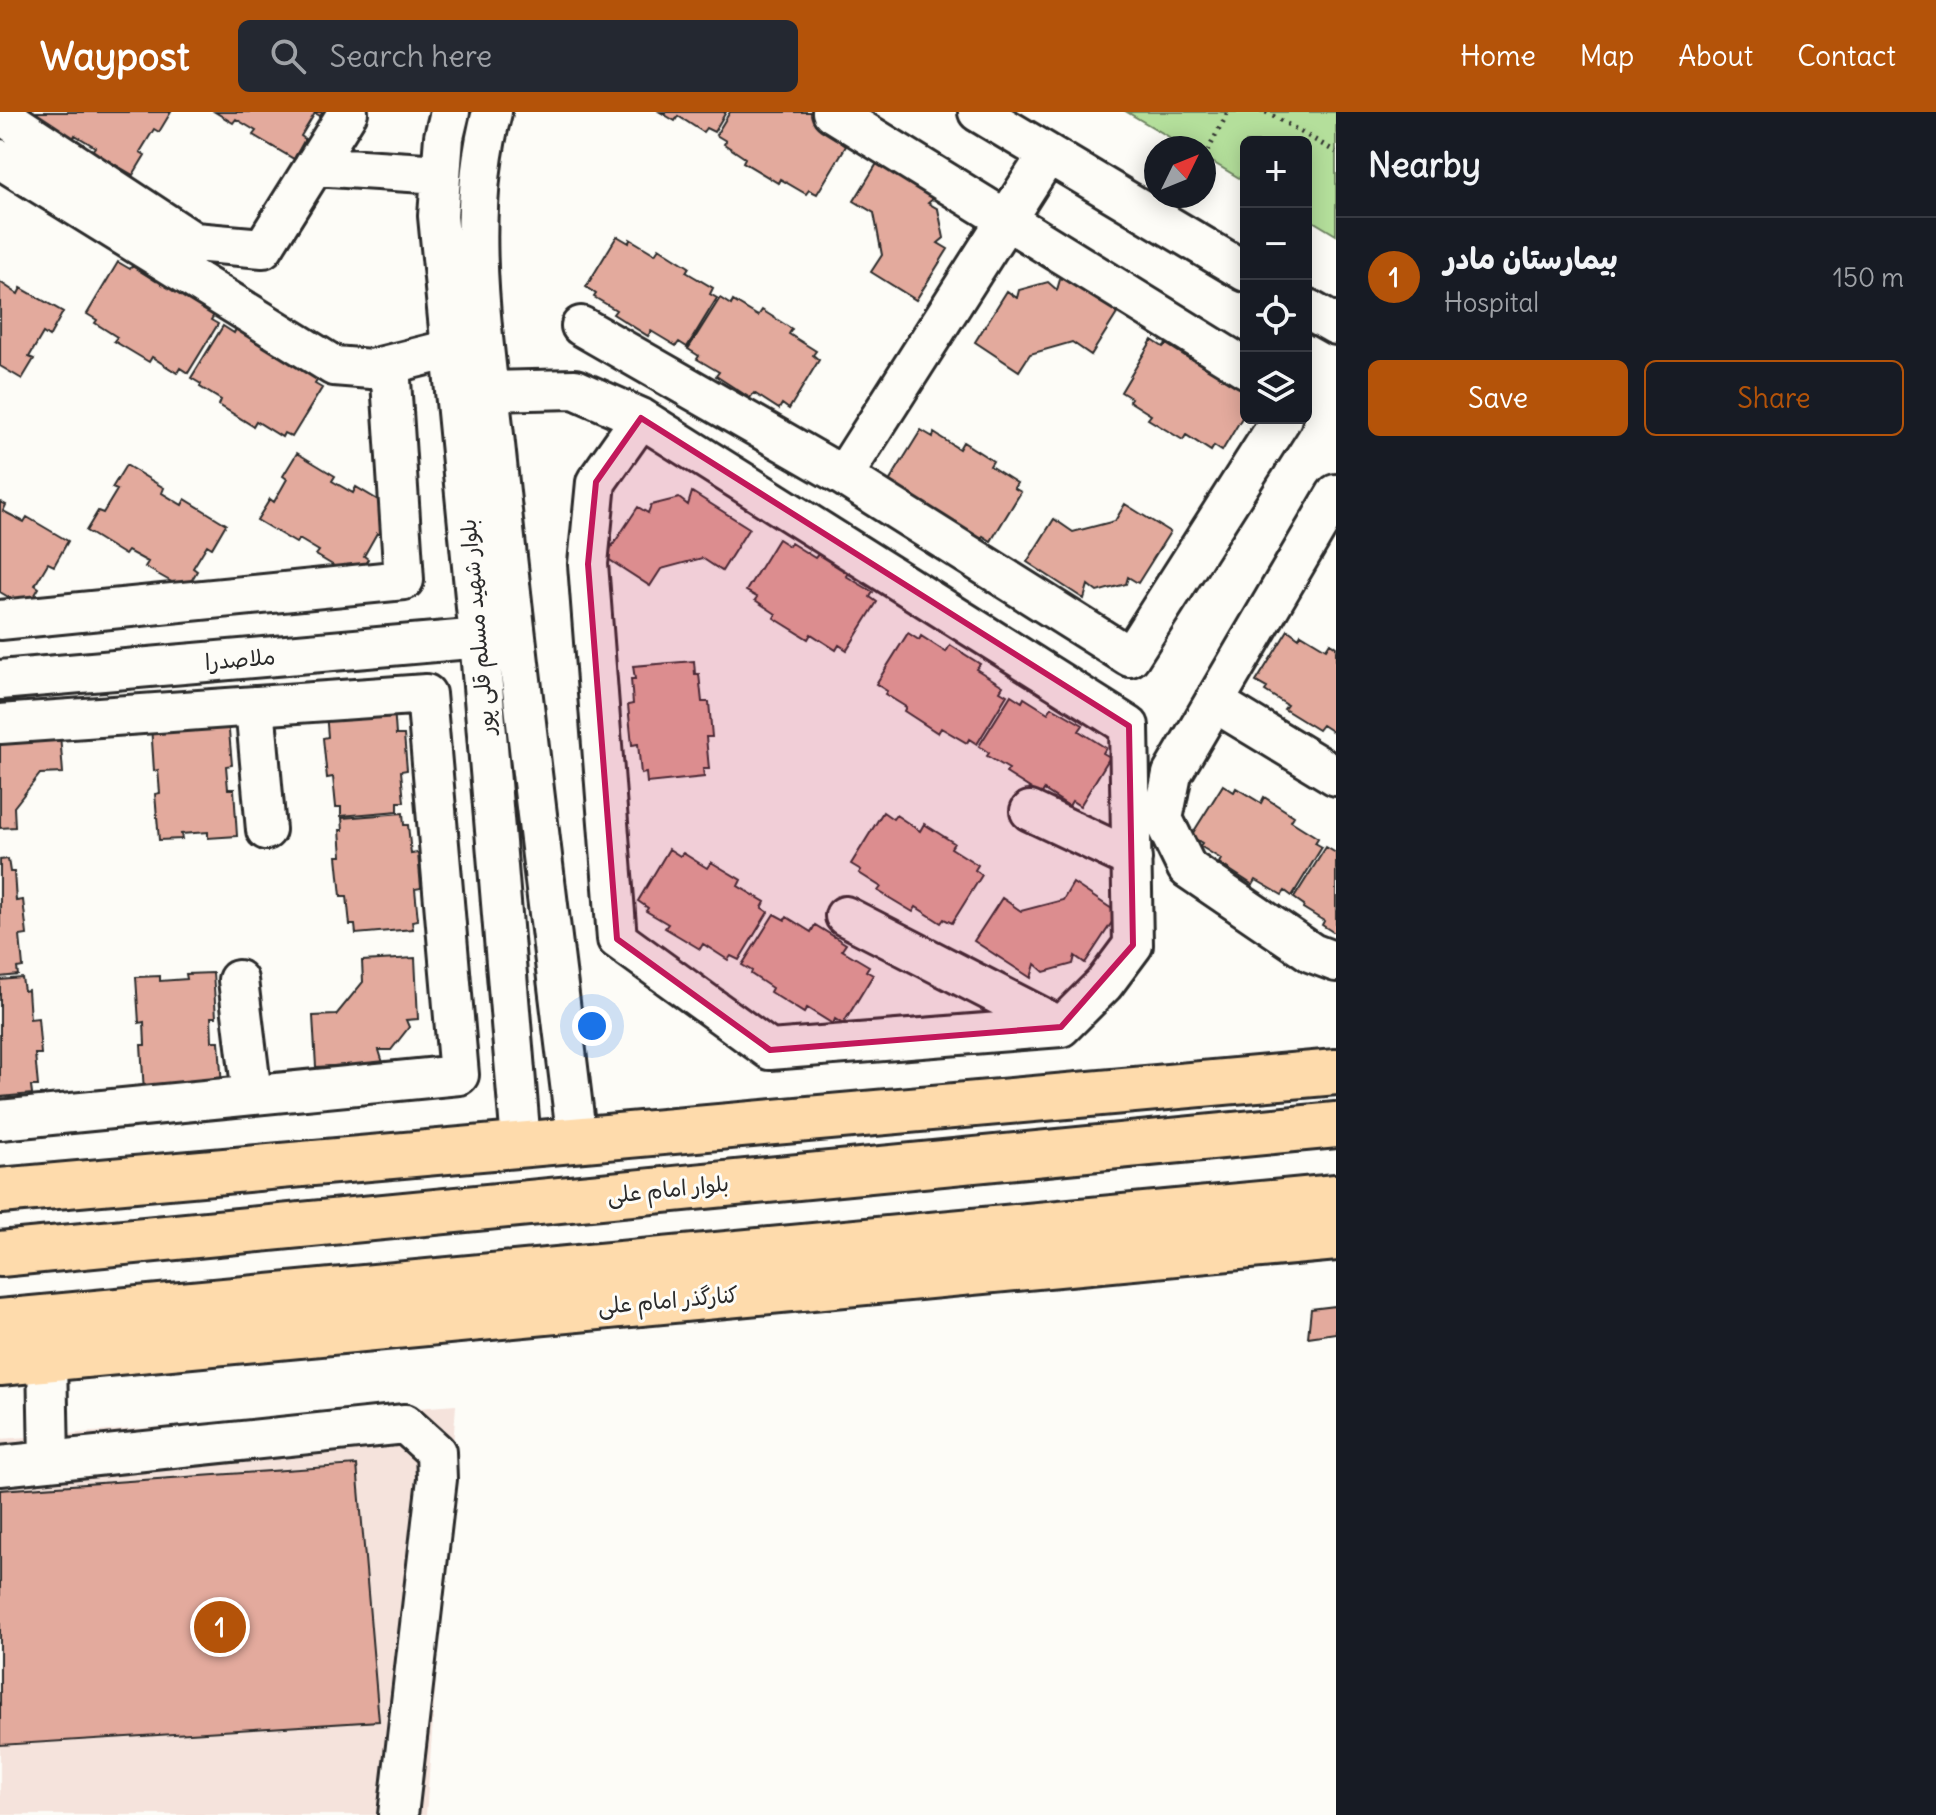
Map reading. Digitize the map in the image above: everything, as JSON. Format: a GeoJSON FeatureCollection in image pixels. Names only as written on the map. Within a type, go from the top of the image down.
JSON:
{"type":"FeatureCollection","features":[{"type":"Feature","properties":{"kind":"main road"},"geometry":{"type":"LineString","coordinates":[[0,1191],[1336,1072]]}},
{"type":"Feature","properties":{"kind":"main road","name":"بلوار امام علی"},"geometry":{"type":"LineString","coordinates":[[0,1254],[1336,1125]]}},
{"type":"Feature","properties":{"kind":"main road"},"geometry":{"type":"LineString","coordinates":[[0,1322],[1336,1197]]}},
{"type":"Feature","properties":{"kind":"main road","name":"کنارگذر امام علی"},"geometry":{"type":"LineString","coordinates":[[0,1363],[1336,1238]]}},
{"type":"Feature","properties":{"kind":"street"},"geometry":{"type":"LineString","coordinates":[[0,114],[194,242],[263,248],[348,112]]}},
{"type":"Feature","properties":{"kind":"street","name":"بلوار شهید مسلم قلی پور"},"geometry":{"type":"LineString","coordinates":[[450,112],[444,137],[438,216],[451,349],[577,1141]]}},
{"type":"Feature","properties":{"kind":"street","name":"بلوار شهید مسلم قلی پور"},"geometry":{"type":"LineString","coordinates":[[492,112],[485,138],[477,251],[490,391],[497,636],[521,1143]]}},
{"type":"Feature","properties":{"kind":"street"},"geometry":{"type":"LineString","coordinates":[[832,112],[1240,364]]}},
{"type":"Feature","properties":{"kind":"street"},"geometry":{"type":"LineString","coordinates":[[978,112],[1240,268]]}},
{"type":"Feature","properties":{"kind":"street"},"geometry":{"type":"LineString","coordinates":[[843,476],[1048,154]]}},
{"type":"Feature","properties":{"kind":"street"},"geometry":{"type":"LineString","coordinates":[[0,159],[334,366],[371,369],[451,349]]}},
{"type":"Feature","properties":{"kind":"street"},"geometry":{"type":"LineString","coordinates":[[314,166],[441,174]]}},
{"type":"Feature","properties":{"kind":"street"},"geometry":{"type":"LineString","coordinates":[[1312,311],[1336,325]]}},
{"type":"Feature","properties":{"kind":"street"},"geometry":{"type":"LineString","coordinates":[[581,326],[843,476],[1130,657],[1278,424]]}},
{"type":"Feature","properties":{"kind":"street"},"geometry":{"type":"LineString","coordinates":[[0,620],[404,580],[390,365]]}},
{"type":"Feature","properties":{"kind":"street"},"geometry":{"type":"LineString","coordinates":[[490,391],[575,389],[641,418],[1129,726],[1133,945],[1104,984],[1061,1027],[770,1050],[617,939],[588,564],[596,482],[641,418]]}},
{"type":"Feature","properties":{"kind":"street"},"geometry":{"type":"LineString","coordinates":[[1336,494],[1172,774],[1163,819],[1187,868],[1312,953],[1336,962]]}},
{"type":"Feature","properties":{"kind":"street","name":"ملاصدرا"},"geometry":{"type":"LineString","coordinates":[[0,680],[497,636]]}},
{"type":"Feature","properties":{"kind":"street"},"geometry":{"type":"LineString","coordinates":[[0,724],[426,694],[459,1075],[0,1120]]}},
{"type":"Feature","properties":{"kind":"street"},"geometry":{"type":"LineString","coordinates":[[1214,702],[1336,776]]}},
{"type":"Feature","properties":{"kind":"street"},"geometry":{"type":"LineString","coordinates":[[255,706],[266,830]]}},
{"type":"Feature","properties":{"kind":"street"},"geometry":{"type":"LineString","coordinates":[[1030,811],[1132,859]]}},
{"type":"Feature","properties":{"kind":"street"},"geometry":{"type":"LineString","coordinates":[[845,916],[1061,1027]]}},
{"type":"Feature","properties":{"kind":"street"},"geometry":{"type":"LineString","coordinates":[[238,980],[252,1095]]}},
{"type":"Feature","properties":{"kind":"street"},"geometry":{"type":"LineString","coordinates":[[47,1358],[49,1461]]}},
{"type":"Feature","properties":{"kind":"street"},"geometry":{"type":"LineString","coordinates":[[0,1466],[405,1424],[436,1452],[437,1479],[398,1815]]}},
{"type":"Feature","properties":{"kind":"path"},"geometry":{"type":"LineString","coordinates":[[1215,136],[1228,112]]}},
{"type":"Feature","properties":{"kind":"path"},"geometry":{"type":"LineString","coordinates":[[1266,112],[1336,152]]}},
{"type":"Feature","properties":{"kind":"highlighted area"},"geometry":{"type":"Polygon","coordinates":[[[641,418],[1129,726],[1133,945],[1061,1027],[770,1050],[617,939],[588,564],[596,482],[641,418]]]}},
{"type":"Feature","properties":{"kind":"shaded area"},"geometry":{"type":"Polygon","coordinates":[[[456,1405],[426,1815],[0,1815],[0,1439],[456,1405]]]}},
{"type":"Feature","properties":{"kind":"green space"},"geometry":{"type":"Polygon","coordinates":[[[1127,112],[1336,112],[1336,235],[1312,221],[1312,136],[1240,136],[1240,178],[1216,164],[1216,136],[1168,136],[1127,112]]]}},
{"type":"Feature","properties":{"kind":"building"},"geometry":{"type":"Polygon","coordinates":[[[36,112],[171,112],[159,132],[154,129],[140,152],[145,155],[133,175],[92,151],[95,147],[75,135],[73,139],[34,115],[36,112]]]}},
{"type":"Feature","properties":{"kind":"building"},"geometry":{"type":"Polygon","coordinates":[[[215,112],[323,112],[320,116],[315,113],[301,136],[305,139],[294,159],[253,135],[256,131],[236,119],[233,123],[215,112]]]}},
{"type":"Feature","properties":{"kind":"building"},"geometry":{"type":"Polygon","coordinates":[[[660,112],[726,112],[714,132],[706,128],[703,132],[678,116],[675,121],[660,112]]]}},
{"type":"Feature","properties":{"kind":"building"},"geometry":{"type":"Polygon","coordinates":[[[730,112],[815,112],[843,136],[839,141],[846,146],[817,194],[809,190],[806,194],[780,179],[778,183],[743,162],[745,158],[724,144],[726,141],[716,135],[730,112]]]}},
{"type":"Feature","properties":{"kind":"building"},"geometry":{"type":"Polygon","coordinates":[[[881,157],[939,194],[928,203],[938,209],[944,238],[938,243],[948,249],[916,300],[871,272],[882,255],[874,213],[854,201],[881,157]]]}},
{"type":"Feature","properties":{"kind":"building"},"geometry":{"type":"Polygon","coordinates":[[[617,236],[629,243],[630,239],[655,254],[659,248],[689,267],[686,272],[713,288],[710,294],[717,298],[687,347],[679,342],[676,346],[651,331],[648,336],[613,314],[616,310],[594,297],[596,294],[586,287],[617,236]]]}},
{"type":"Feature","properties":{"kind":"building"},"geometry":{"type":"Polygon","coordinates":[[[118,262],[130,269],[132,266],[156,281],[160,274],[190,293],[187,299],[214,315],[211,320],[218,324],[188,373],[180,368],[177,373],[152,357],[149,362],[114,341],[117,337],[87,314],[118,262]]]}},
{"type":"Feature","properties":{"kind":"building"},"geometry":{"type":"Polygon","coordinates":[[[1061,276],[1118,312],[1091,355],[1072,342],[1030,354],[1019,371],[975,342],[1007,291],[1017,298],[1019,290],[1048,282],[1057,290],[1061,276]]]}},
{"type":"Feature","properties":{"kind":"building"},"geometry":{"type":"Polygon","coordinates":[[[0,282],[18,294],[21,288],[63,312],[49,337],[43,333],[29,357],[34,359],[22,379],[0,366],[0,282]]]}},
{"type":"Feature","properties":{"kind":"building"},"geometry":{"type":"Polygon","coordinates":[[[720,298],[731,305],[733,301],[758,316],[762,310],[792,329],[789,334],[816,351],[813,355],[819,360],[789,409],[782,404],[779,409],[754,393],[750,398],[716,376],[719,372],[697,359],[699,356],[688,349],[720,298]]]}},
{"type":"Feature","properties":{"kind":"building"},"geometry":{"type":"Polygon","coordinates":[[[223,326],[234,333],[236,329],[261,345],[264,338],[294,357],[291,362],[318,379],[315,384],[322,388],[292,437],[284,433],[282,437],[256,421],[253,426],[219,405],[221,400],[191,378],[223,326]]]}},
{"type":"Feature","properties":{"kind":"building"},"geometry":{"type":"Polygon","coordinates":[[[1152,340],[1163,347],[1166,344],[1190,359],[1194,352],[1224,371],[1221,377],[1240,388],[1240,421],[1222,451],[1214,446],[1211,451],[1186,435],[1183,440],[1148,419],[1151,415],[1121,392],[1152,340]]]}},
{"type":"Feature","properties":{"kind":"building"},"geometry":{"type":"Polygon","coordinates":[[[921,430],[933,437],[934,433],[959,449],[963,442],[993,461],[990,466],[1017,483],[1014,488],[1021,492],[991,541],[983,536],[980,541],[898,491],[900,488],[889,482],[921,430]]]}},
{"type":"Feature","properties":{"kind":"building"},"geometry":{"type":"Polygon","coordinates":[[[297,453],[335,476],[332,481],[353,493],[356,487],[398,512],[383,537],[377,533],[364,556],[368,559],[356,579],[316,555],[319,551],[299,539],[296,543],[257,520],[270,499],[274,502],[287,479],[283,476],[297,453]]]}},
{"type":"Feature","properties":{"kind":"building"},"geometry":{"type":"Polygon","coordinates":[[[126,465],[164,488],[162,493],[182,505],[185,499],[226,524],[212,548],[207,545],[193,568],[197,571],[186,590],[145,567],[148,562],[128,551],[125,555],[86,531],[98,511],[103,513],[117,490],[112,488],[126,465]]]}},
{"type":"Feature","properties":{"kind":"building"},"geometry":{"type":"Polygon","coordinates":[[[692,492],[749,528],[722,571],[702,558],[661,569],[650,586],[605,557],[638,507],[648,513],[651,505],[679,498],[688,505],[692,492]]]}},
{"type":"Feature","properties":{"kind":"building"},"geometry":{"type":"Polygon","coordinates":[[[0,502],[6,505],[3,511],[24,522],[27,517],[68,541],[54,566],[48,563],[35,585],[39,588],[27,608],[0,592],[0,502]]]}},
{"type":"Feature","properties":{"kind":"building"},"geometry":{"type":"Polygon","coordinates":[[[1125,504],[1170,532],[1138,583],[1128,577],[1126,584],[1097,592],[1088,585],[1084,599],[1027,562],[1054,519],[1073,532],[1115,521],[1125,504]]]}},
{"type":"Feature","properties":{"kind":"building"},"geometry":{"type":"Polygon","coordinates":[[[778,539],[815,558],[820,552],[850,570],[846,576],[873,592],[870,597],[877,602],[847,650],[839,645],[836,650],[811,634],[808,639],[774,618],[776,614],[746,591],[778,539]]]}},
{"type":"Feature","properties":{"kind":"building"},"geometry":{"type":"Polygon","coordinates":[[[1288,630],[1326,649],[1330,643],[1336,647],[1336,734],[1322,725],[1318,730],[1284,709],[1287,705],[1256,682],[1288,630]]]}},
{"type":"Feature","properties":{"kind":"building"},"geometry":{"type":"Polygon","coordinates":[[[908,633],[919,640],[921,636],[946,652],[950,645],[980,664],[976,669],[1003,686],[1000,691],[1007,695],[977,744],[969,739],[967,743],[941,728],[938,733],[904,711],[906,707],[885,694],[887,691],[876,684],[908,633]]]}},
{"type":"Feature","properties":{"kind":"building"},"geometry":{"type":"Polygon","coordinates":[[[694,661],[695,674],[699,674],[702,702],[709,702],[712,737],[706,737],[709,769],[703,769],[704,777],[647,783],[646,773],[641,774],[638,744],[632,745],[628,705],[633,704],[633,666],[694,661]]]}},
{"type":"Feature","properties":{"kind":"building"},"geometry":{"type":"Polygon","coordinates":[[[1011,695],[1022,702],[1024,698],[1048,713],[1052,707],[1083,725],[1079,731],[1106,748],[1103,753],[1110,757],[1080,806],[1072,801],[1069,806],[1044,790],[1041,795],[1006,773],[1009,769],[987,756],[989,753],[979,746],[1011,695]]]}},
{"type":"Feature","properties":{"kind":"building"},"geometry":{"type":"Polygon","coordinates":[[[394,707],[396,735],[404,735],[407,770],[401,771],[404,802],[398,802],[398,811],[341,816],[341,807],[336,807],[333,777],[327,778],[323,738],[328,737],[326,712],[394,707]]]}},
{"type":"Feature","properties":{"kind":"building"},"geometry":{"type":"Polygon","coordinates":[[[228,720],[232,765],[226,766],[228,789],[234,789],[237,836],[208,838],[208,832],[181,834],[182,839],[159,840],[155,794],[160,793],[158,770],[154,771],[151,725],[228,720]]]}},
{"type":"Feature","properties":{"kind":"building"},"geometry":{"type":"Polygon","coordinates":[[[59,721],[63,773],[40,774],[14,807],[15,827],[0,828],[0,726],[59,721]]]}},
{"type":"Feature","properties":{"kind":"building"},"geometry":{"type":"Polygon","coordinates":[[[1223,785],[1234,792],[1236,788],[1261,803],[1264,797],[1294,816],[1291,821],[1318,838],[1315,843],[1322,847],[1292,896],[1285,891],[1282,895],[1256,880],[1253,885],[1219,863],[1221,859],[1200,846],[1202,843],[1191,836],[1223,785]]]}},
{"type":"Feature","properties":{"kind":"building"},"geometry":{"type":"Polygon","coordinates":[[[883,812],[893,819],[896,815],[920,831],[924,824],[954,843],[951,848],[978,865],[975,870],[982,875],[952,923],[944,919],[941,923],[916,907],[913,912],[878,891],[881,887],[851,864],[883,812]]]}},
{"type":"Feature","properties":{"kind":"building"},"geometry":{"type":"Polygon","coordinates":[[[403,813],[404,825],[408,825],[411,854],[418,853],[421,888],[415,889],[418,920],[412,921],[413,929],[356,934],[355,925],[350,925],[347,896],[341,896],[337,856],[342,856],[342,818],[403,813]]]}},
{"type":"Feature","properties":{"kind":"building"},"geometry":{"type":"Polygon","coordinates":[[[1326,847],[1336,853],[1336,934],[1294,898],[1326,847]]]}},
{"type":"Feature","properties":{"kind":"building"},"geometry":{"type":"Polygon","coordinates":[[[669,849],[680,856],[683,853],[707,868],[711,862],[741,880],[738,886],[765,902],[762,908],[768,912],[739,960],[731,956],[728,960],[703,944],[700,949],[665,928],[668,924],[646,911],[648,908],[638,901],[669,849]]]}},
{"type":"Feature","properties":{"kind":"building"},"geometry":{"type":"Polygon","coordinates":[[[8,859],[10,872],[14,872],[16,901],[23,900],[27,935],[20,936],[23,967],[17,968],[18,975],[0,977],[0,860],[8,859]]]}},
{"type":"Feature","properties":{"kind":"building"},"geometry":{"type":"Polygon","coordinates":[[[1073,883],[1118,913],[1085,963],[1075,956],[1073,964],[1044,972],[1035,964],[1031,978],[974,941],[1002,898],[1021,911],[1063,900],[1073,883]]]}},
{"type":"Feature","properties":{"kind":"building"},"geometry":{"type":"Polygon","coordinates":[[[774,914],[785,920],[787,917],[811,932],[815,925],[846,944],[842,950],[869,966],[866,971],[873,975],[843,1024],[835,1019],[833,1024],[807,1008],[804,1013],[770,992],[772,988],[742,965],[774,914]]]}},
{"type":"Feature","properties":{"kind":"building"},"geometry":{"type":"Polygon","coordinates":[[[415,958],[418,1019],[406,1020],[409,1027],[391,1050],[379,1050],[383,1063],[316,1067],[313,1016],[336,1015],[363,982],[362,961],[415,958]]]}},
{"type":"Feature","properties":{"kind":"building"},"geometry":{"type":"Polygon","coordinates":[[[213,973],[216,1017],[211,1017],[212,1041],[219,1041],[222,1088],[144,1092],[141,1045],[145,1045],[144,1022],[139,1023],[136,977],[160,976],[160,981],[187,979],[186,974],[213,973]]]}},
{"type":"Feature","properties":{"kind":"building"},"geometry":{"type":"Polygon","coordinates":[[[22,978],[24,991],[28,990],[30,1019],[38,1018],[41,1054],[35,1054],[38,1086],[31,1086],[32,1094],[0,1097],[0,980],[22,978]]]}},
{"type":"Feature","properties":{"kind":"building"},"geometry":{"type":"Polygon","coordinates":[[[1336,1306],[1336,1333],[1308,1337],[1311,1309],[1336,1306]]]}},
{"type":"Feature","properties":{"kind":"building"},"geometry":{"type":"Polygon","coordinates":[[[357,1465],[379,1721],[0,1745],[0,1490],[357,1465]]]}},
{"type":"Feature","properties":{"kind":"place","name":"بیمارستان مادر"},"geometry":{"type":"Point","coordinates":[220,1627]}}]}
